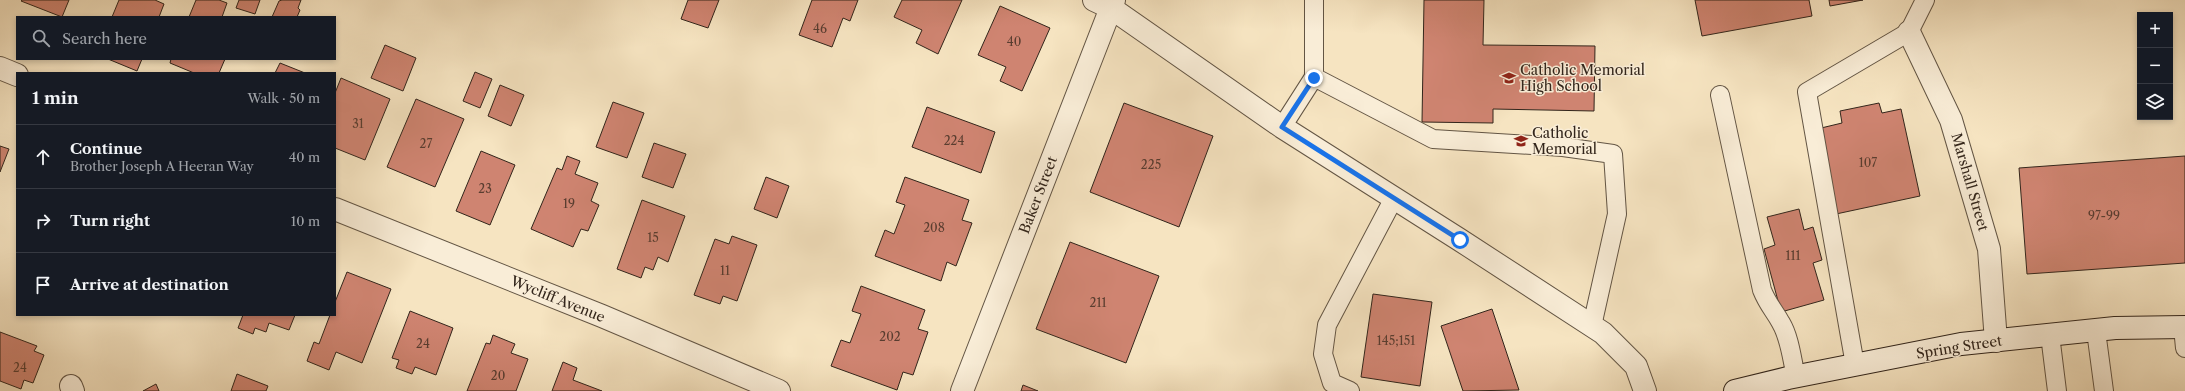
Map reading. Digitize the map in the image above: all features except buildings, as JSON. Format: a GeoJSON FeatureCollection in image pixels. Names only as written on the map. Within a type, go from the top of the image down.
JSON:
{"type":"FeatureCollection","features":[{"type":"Feature","properties":{"kind":"street"},"geometry":{"type":"LineString","coordinates":[[1107,3],[1282,127],[1603,333],[1636,366],[1645,391]]}},
{"type":"Feature","properties":{"kind":"street","name":"Baker Street"},"geometry":{"type":"LineString","coordinates":[[962,391],[1107,3]]}},
{"type":"Feature","properties":{"kind":"street","name":"Marshall Street"},"geometry":{"type":"LineString","coordinates":[[1909,32],[1951,120],[1989,249],[1996,341]]}},
{"type":"Feature","properties":{"kind":"street"},"geometry":{"type":"LineString","coordinates":[[0,68],[16,75]]}},
{"type":"Feature","properties":{"kind":"street","name":"Wycliff Avenue"},"geometry":{"type":"LineString","coordinates":[[336,209],[602,316],[779,391]]}},
{"type":"Feature","properties":{"kind":"street","name":"Spring Street"},"geometry":{"type":"LineString","coordinates":[[1735,391],[1796,377],[1961,344],[2096,331],[2184,327]]}},
{"type":"Feature","properties":{"kind":"lane"},"geometry":{"type":"LineString","coordinates":[[1282,127],[1314,78],[1314,0]]}},
{"type":"Feature","properties":{"kind":"lane"},"geometry":{"type":"LineString","coordinates":[[1856,365],[1807,92],[1909,32],[1924,0]]}},
{"type":"Feature","properties":{"kind":"lane"},"geometry":{"type":"LineString","coordinates":[[1314,78],[1434,138],[1563,147],[1613,154],[1617,214],[1592,326]]}},
{"type":"Feature","properties":{"kind":"lane"},"geometry":{"type":"LineString","coordinates":[[1720,95],[1762,290],[1769,307],[1781,322],[1796,377]]}},
{"type":"Feature","properties":{"kind":"lane"},"geometry":{"type":"LineString","coordinates":[[1350,391],[1332,383],[1323,354],[1326,325],[1394,198]]}},
{"type":"Feature","properties":{"kind":"lane"},"geometry":{"type":"LineString","coordinates":[[2184,327],[2185,348]]}},
{"type":"Feature","properties":{"kind":"lane"},"geometry":{"type":"LineString","coordinates":[[2096,331],[2104,391]]}},
{"type":"Feature","properties":{"kind":"lane"},"geometry":{"type":"LineString","coordinates":[[2050,335],[2057,391]]}},
{"type":"Feature","properties":{"kind":"place","name":"Catholic Memorial High School"},"geometry":{"type":"Point","coordinates":[1509,78]}},
{"type":"Feature","properties":{"kind":"place","name":"Catholic Memorial"},"geometry":{"type":"Point","coordinates":[1521,141]}},
{"type":"Feature","properties":{"kind":"route"},"geometry":{"type":"LineString","coordinates":[[1314,78],[1282,127],[1460,240]]}}]}
